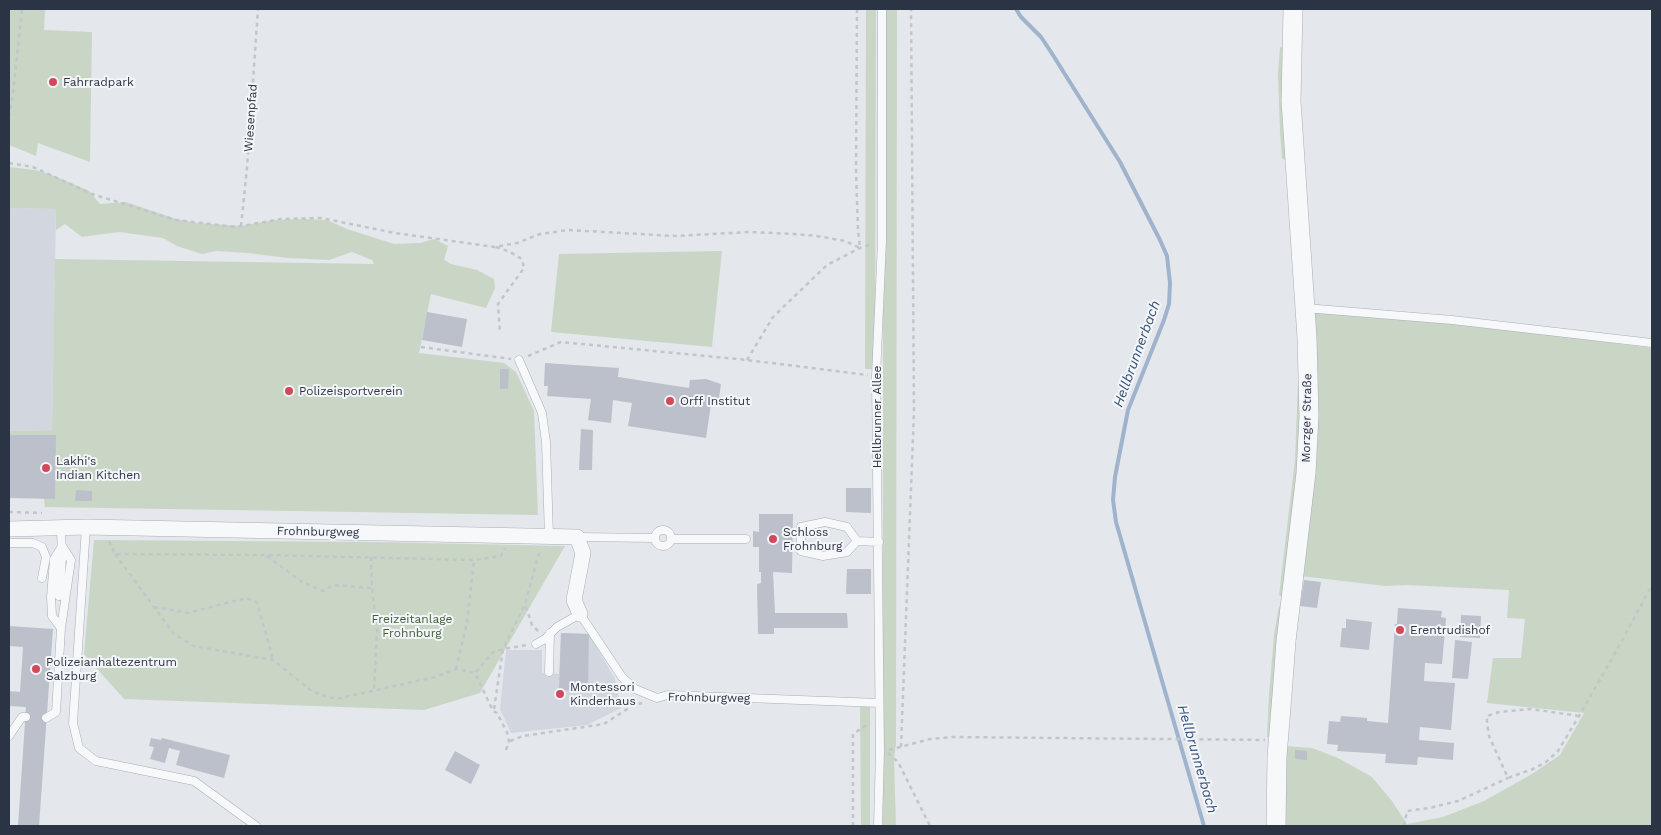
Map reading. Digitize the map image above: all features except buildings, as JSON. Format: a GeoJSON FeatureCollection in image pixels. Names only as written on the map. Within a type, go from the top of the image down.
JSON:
{"type":"FeatureCollection","features":[{"type":"Feature","properties":{"kind":"street","name":"Morzger Straße"},"geometry":{"type":"LineString","coordinates":[[1276,826],[1278,739],[1286,641],[1306,473],[1309,396],[1291,101],[1290,67],[1293,9]]}},
{"type":"Feature","properties":{"kind":"street","name":"Frohnburgweg"},"geometry":{"type":"LineString","coordinates":[[9,529],[86,527],[577,537],[583,553],[574,600],[580,614]]}},
{"type":"Feature","properties":{"kind":"lane","name":"Hellbrunner Allee"},"geometry":{"type":"LineString","coordinates":[[878,826],[880,751],[876,376],[882,241],[882,9]]}},
{"type":"Feature","properties":{"kind":"lane"},"geometry":{"type":"LineString","coordinates":[[1305,308],[1452,320],[1652,343]]}},
{"type":"Feature","properties":{"kind":"lane"},"geometry":{"type":"LineString","coordinates":[[519,360],[542,413],[546,442],[545,536]]}},
{"type":"Feature","properties":{"kind":"lane"},"geometry":{"type":"LineString","coordinates":[[825,522],[847,527],[857,541],[847,552],[823,556],[800,551],[801,527],[825,522]]}},
{"type":"Feature","properties":{"kind":"lane"},"geometry":{"type":"LineString","coordinates":[[86,527],[73,723],[79,748],[96,760],[194,781],[256,826]]}},
{"type":"Feature","properties":{"kind":"lane"},"geometry":{"type":"LineString","coordinates":[[46,718],[56,712],[63,597],[61,528]]}},
{"type":"Feature","properties":{"kind":"lane"},"geometry":{"type":"LineString","coordinates":[[663,530],[669,533],[672,538],[669,544],[663,547],[657,544],[655,538],[658,532],[663,530]]}},
{"type":"Feature","properties":{"kind":"lane"},"geometry":{"type":"LineString","coordinates":[[577,537],[655,538]]}},
{"type":"Feature","properties":{"kind":"lane"},"geometry":{"type":"LineString","coordinates":[[672,538],[746,539]]}},
{"type":"Feature","properties":{"kind":"lane"},"geometry":{"type":"LineString","coordinates":[[857,541],[878,542]]}},
{"type":"Feature","properties":{"kind":"lane"},"geometry":{"type":"LineString","coordinates":[[9,543],[33,544],[42,547],[46,557],[42,578]]}},
{"type":"Feature","properties":{"kind":"lane"},"geometry":{"type":"LineString","coordinates":[[62,546],[54,559],[51,597],[52,616],[62,628]]}},
{"type":"Feature","properties":{"kind":"lane"},"geometry":{"type":"LineString","coordinates":[[536,644],[557,627],[580,614]]}},
{"type":"Feature","properties":{"kind":"lane","name":"Frohnburgweg"},"geometry":{"type":"LineString","coordinates":[[580,614],[622,677],[635,689],[657,698],[668,695],[879,703]]}},
{"type":"Feature","properties":{"kind":"lane"},"geometry":{"type":"LineString","coordinates":[[548,636],[549,672]]}},
{"type":"Feature","properties":{"kind":"lane"},"geometry":{"type":"LineString","coordinates":[[9,736],[22,717],[26,717]]}},
{"type":"Feature","properties":{"kind":"path"},"geometry":{"type":"LineString","coordinates":[[9,118],[22,9]]}},
{"type":"Feature","properties":{"kind":"path","name":"Wiesenpfad"},"geometry":{"type":"LineString","coordinates":[[241,226],[258,9]]}},
{"type":"Feature","properties":{"kind":"path"},"geometry":{"type":"LineString","coordinates":[[857,9],[856,170],[860,248]]}},
{"type":"Feature","properties":{"kind":"path"},"geometry":{"type":"LineString","coordinates":[[901,747],[914,412],[911,9]]}},
{"type":"Feature","properties":{"kind":"path"},"geometry":{"type":"LineString","coordinates":[[9,164],[33,167],[92,194],[176,220],[236,227],[282,219],[321,218],[395,234],[495,247],[510,252],[522,259],[524,268],[498,304],[500,332]]}},
{"type":"Feature","properties":{"kind":"path"},"geometry":{"type":"LineString","coordinates":[[495,247],[517,244],[540,234],[569,230],[675,236],[749,232],[794,234],[845,241],[860,248]]}},
{"type":"Feature","properties":{"kind":"path"},"geometry":{"type":"LineString","coordinates":[[747,360],[773,317],[827,265],[860,248],[882,241]]}},
{"type":"Feature","properties":{"kind":"path"},"geometry":{"type":"LineString","coordinates":[[421,347],[519,360],[561,342],[747,360],[876,376]]}},
{"type":"Feature","properties":{"kind":"path"},"geometry":{"type":"LineString","coordinates":[[111,528],[108,539],[115,554],[174,634],[194,646],[273,660],[314,692],[336,699],[435,677],[456,669],[475,673]]}},
{"type":"Feature","properties":{"kind":"path"},"geometry":{"type":"LineString","coordinates":[[115,554],[266,555],[474,560],[501,556],[511,536]]}},
{"type":"Feature","properties":{"kind":"path"},"geometry":{"type":"LineString","coordinates":[[494,711],[503,648],[525,604],[545,536]]}},
{"type":"Feature","properties":{"kind":"path"},"geometry":{"type":"LineString","coordinates":[[266,555],[302,582],[322,591],[333,585],[372,588]]}},
{"type":"Feature","properties":{"kind":"path"},"geometry":{"type":"LineString","coordinates":[[371,557],[372,588],[377,630],[374,690]]}},
{"type":"Feature","properties":{"kind":"path"},"geometry":{"type":"LineString","coordinates":[[456,669],[467,623],[474,560]]}},
{"type":"Feature","properties":{"kind":"path"},"geometry":{"type":"LineString","coordinates":[[1404,826],[1407,811],[1458,801],[1508,778],[1533,769],[1546,762],[1558,751],[1652,585]]}},
{"type":"Feature","properties":{"kind":"path"},"geometry":{"type":"LineString","coordinates":[[153,607],[188,614],[246,598],[257,602],[273,660]]}},
{"type":"Feature","properties":{"kind":"path"},"geometry":{"type":"LineString","coordinates":[[525,604],[532,624],[548,636]]}},
{"type":"Feature","properties":{"kind":"path"},"geometry":{"type":"LineString","coordinates":[[475,673],[493,652],[503,648],[536,644]]}},
{"type":"Feature","properties":{"kind":"path"},"geometry":{"type":"LineString","coordinates":[[475,673],[509,737],[506,750]]}},
{"type":"Feature","properties":{"kind":"path"},"geometry":{"type":"LineString","coordinates":[[509,741],[523,736],[604,724],[632,706],[657,698]]}},
{"type":"Feature","properties":{"kind":"path"},"geometry":{"type":"LineString","coordinates":[[1508,778],[1490,736],[1486,724],[1487,716],[1499,712],[1531,709],[1579,716]]}},
{"type":"Feature","properties":{"kind":"path"},"geometry":{"type":"LineString","coordinates":[[853,826],[853,734],[879,716]]}},
{"type":"Feature","properties":{"kind":"path"},"geometry":{"type":"LineString","coordinates":[[880,751],[930,739],[952,737],[1278,739]]}},
{"type":"Feature","properties":{"kind":"path"},"geometry":{"type":"LineString","coordinates":[[880,751],[890,753],[898,762],[930,826]]}},
{"type":"Feature","properties":{"kind":"shaded area"},"geometry":{"type":"Polygon","coordinates":[[[9,208],[56,209],[52,430],[9,431],[9,208]]]}},
{"type":"Feature","properties":{"kind":"shaded area","name":"Montessori Kinderhaus"},"geometry":{"type":"Polygon","coordinates":[[[561,633],[589,634],[615,679],[621,708],[587,725],[511,733],[500,709],[506,650],[542,650],[542,673],[559,674],[561,633]]]}},
{"type":"Feature","properties":{"kind":"green space","name":"Fahrradpark"},"geometry":{"type":"Polygon","coordinates":[[[9,9],[45,9],[44,30],[92,32],[90,162],[38,143],[36,156],[9,145],[9,9]]]}},
{"type":"Feature","properties":{"kind":"green space"},"geometry":{"type":"Polygon","coordinates":[[[866,9],[876,9],[875,369],[865,369],[866,9]]]}},
{"type":"Feature","properties":{"kind":"green space"},"geometry":{"type":"Polygon","coordinates":[[[883,9],[897,9],[896,744],[894,759],[896,826],[883,826],[883,9]]]}},
{"type":"Feature","properties":{"kind":"green space"},"geometry":{"type":"Polygon","coordinates":[[[1280,47],[1284,48],[1286,160],[1282,158],[1280,133],[1278,73],[1280,47]]]}},
{"type":"Feature","properties":{"kind":"green space","name":"Polizeisportverein"},"geometry":{"type":"Polygon","coordinates":[[[9,167],[35,170],[52,175],[89,191],[100,204],[126,202],[176,219],[197,223],[241,226],[274,220],[327,220],[347,229],[394,244],[420,243],[434,239],[448,246],[444,260],[451,264],[477,270],[494,279],[495,288],[486,308],[431,294],[419,353],[504,363],[516,372],[534,411],[538,515],[45,507],[44,498],[9,498],[9,431],[52,430],[55,259],[374,264],[372,260],[352,252],[329,260],[216,251],[202,254],[177,246],[163,238],[119,232],[82,237],[65,224],[56,230],[56,209],[9,208],[9,167]]]}},
{"type":"Feature","properties":{"kind":"green space"},"geometry":{"type":"Polygon","coordinates":[[[722,251],[712,347],[551,332],[559,254],[722,251]]]}},
{"type":"Feature","properties":{"kind":"green space"},"geometry":{"type":"Polygon","coordinates":[[[1313,304],[1652,348],[1652,826],[1283,826],[1285,746],[1312,748],[1338,758],[1372,777],[1392,801],[1407,824],[1443,817],[1484,801],[1532,774],[1560,755],[1584,713],[1487,703],[1493,658],[1521,658],[1525,619],[1507,618],[1509,590],[1407,585],[1385,586],[1301,576],[1313,304]]]}},
{"type":"Feature","properties":{"kind":"green space"},"geometry":{"type":"Polygon","coordinates":[[[1301,381],[1301,447],[1284,596],[1281,596],[1279,595],[1295,460],[1298,382],[1301,381]]]}},
{"type":"Feature","properties":{"kind":"green space","name":"Freizeitanlage Frohnburg"},"geometry":{"type":"Polygon","coordinates":[[[94,540],[374,542],[565,546],[480,693],[424,710],[124,699],[84,654],[94,540]]]}},
{"type":"Feature","properties":{"kind":"green space"},"geometry":{"type":"Polygon","coordinates":[[[1279,606],[1281,606],[1269,737],[1267,737],[1274,635],[1279,606]]]}},
{"type":"Feature","properties":{"kind":"green space"},"geometry":{"type":"Polygon","coordinates":[[[860,707],[870,707],[870,826],[861,826],[860,707]]]}},
{"type":"Feature","properties":{"kind":"waterway","name":"Hellbrunnerbach"},"geometry":{"type":"LineString","coordinates":[[1016,9],[1021,17],[1041,37],[1120,162],[1167,256],[1170,283],[1169,304],[1128,410],[1115,477],[1113,500],[1116,522],[1204,826]]}},
{"type":"Feature","properties":{"kind":"place","name":"Fahrradpark"},"geometry":{"type":"Point","coordinates":[53,82]}},
{"type":"Feature","properties":{"kind":"place","name":"Polizeisportverein"},"geometry":{"type":"Point","coordinates":[289,391]}},
{"type":"Feature","properties":{"kind":"place","name":"Orff Institut"},"geometry":{"type":"Point","coordinates":[670,401]}},
{"type":"Feature","properties":{"kind":"place","name":"Lakhi's Indian Kitchen"},"geometry":{"type":"Point","coordinates":[46,468]}},
{"type":"Feature","properties":{"kind":"place","name":"Schloss Frohnburg"},"geometry":{"type":"Point","coordinates":[773,539]}},
{"type":"Feature","properties":{"kind":"place","name":"Erentrudishof"},"geometry":{"type":"Point","coordinates":[1400,630]}},
{"type":"Feature","properties":{"kind":"place","name":"Polizeianhaltezentrum Salzburg"},"geometry":{"type":"Point","coordinates":[36,669]}},
{"type":"Feature","properties":{"kind":"place","name":"Montessori Kinderhaus"},"geometry":{"type":"Point","coordinates":[560,694]}}]}
